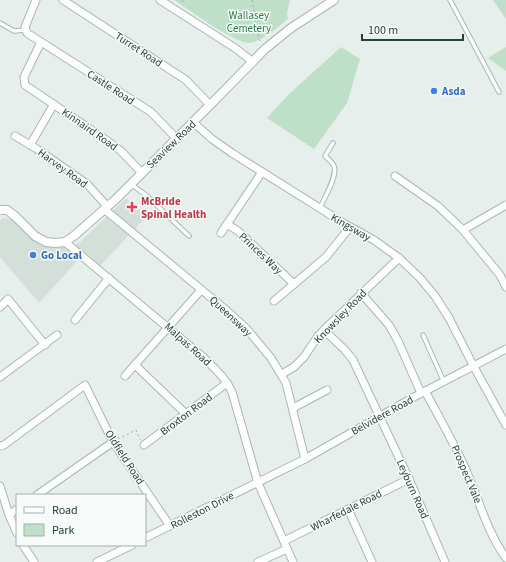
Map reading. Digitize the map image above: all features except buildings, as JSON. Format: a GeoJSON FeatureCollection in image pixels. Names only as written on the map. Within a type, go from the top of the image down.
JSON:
{"type":"FeatureCollection","features":[{"type":"Feature","properties":{"kind":"street"},"geometry":{"type":"LineString","coordinates":[[25,30],[26,22],[36,0]]}},
{"type":"Feature","properties":{"kind":"street","name":"Turret Road"},"geometry":{"type":"LineString","coordinates":[[63,0],[186,80],[210,105]]}},
{"type":"Feature","properties":{"kind":"street"},"geometry":{"type":"LineString","coordinates":[[160,0],[235,48],[253,62]]}},
{"type":"Feature","properties":{"kind":"street","name":"Seaview Road"},"geometry":{"type":"LineString","coordinates":[[65,242],[106,208],[265,49],[291,28],[334,0]]}},
{"type":"Feature","properties":{"kind":"street","name":"Castle Road"},"geometry":{"type":"LineString","coordinates":[[25,30],[27,33],[151,112],[176,138]]}},
{"type":"Feature","properties":{"kind":"street","name":"Kinnaird Road"},"geometry":{"type":"LineString","coordinates":[[41,42],[24,77],[25,85],[121,151],[142,172]]}},
{"type":"Feature","properties":{"kind":"street"},"geometry":{"type":"LineString","coordinates":[[30,145],[54,104]]}},
{"type":"Feature","properties":{"kind":"street","name":"Kingsway"},"geometry":{"type":"LineString","coordinates":[[193,122],[212,140],[350,227],[374,240],[399,258],[420,278],[435,296],[449,318],[506,425]]}},
{"type":"Feature","properties":{"kind":"street","name":"Harvey Road"},"geometry":{"type":"LineString","coordinates":[[15,136],[87,184],[106,208]]}},
{"type":"Feature","properties":{"kind":"street","name":"Princes Way"},"geometry":{"type":"LineString","coordinates":[[221,233],[262,172]]}},
{"type":"Feature","properties":{"kind":"street"},"geometry":{"type":"LineString","coordinates":[[395,176],[438,206],[463,230],[503,274],[506,287]]}},
{"type":"Feature","properties":{"kind":"street"},"geometry":{"type":"LineString","coordinates":[[463,230],[506,205]]}},
{"type":"Feature","properties":{"kind":"street","name":"Queensway"},"geometry":{"type":"LineString","coordinates":[[106,208],[246,328],[271,358],[286,382],[305,459]]}},
{"type":"Feature","properties":{"kind":"street"},"geometry":{"type":"LineString","coordinates":[[1,210],[7,210],[35,236],[46,242],[65,242]]}},
{"type":"Feature","properties":{"kind":"street","name":"Princes Way"},"geometry":{"type":"LineString","coordinates":[[227,224],[238,231],[294,284]]}},
{"type":"Feature","properties":{"kind":"street"},"geometry":{"type":"LineString","coordinates":[[274,301],[326,257],[350,227]]}},
{"type":"Feature","properties":{"kind":"street","name":"Malpas Road"},"geometry":{"type":"LineString","coordinates":[[65,242],[204,357],[227,383],[232,392],[258,482],[293,562]]}},
{"type":"Feature","properties":{"kind":"street","name":"Knowsley Road"},"geometry":{"type":"LineString","coordinates":[[282,374],[294,367],[304,357],[318,336],[399,258]]}},
{"type":"Feature","properties":{"kind":"street"},"geometry":{"type":"LineString","coordinates":[[76,320],[109,278]]}},
{"type":"Feature","properties":{"kind":"street"},"geometry":{"type":"LineString","coordinates":[[125,376],[201,290]]}},
{"type":"Feature","properties":{"kind":"street","name":"Prospect Vale"},"geometry":{"type":"LineString","coordinates":[[361,293],[389,326],[398,341],[423,392],[451,438],[466,470],[489,529],[506,558]]}},
{"type":"Feature","properties":{"kind":"street"},"geometry":{"type":"LineString","coordinates":[[0,307],[8,299],[44,345]]}},
{"type":"Feature","properties":{"kind":"street","name":"Leyburn Road"},"geometry":{"type":"LineString","coordinates":[[324,330],[353,360],[409,479],[445,562]]}},
{"type":"Feature","properties":{"kind":"street"},"geometry":{"type":"LineString","coordinates":[[0,377],[58,335]]}},
{"type":"Feature","properties":{"kind":"street","name":"Belvidere Road"},"geometry":{"type":"LineString","coordinates":[[258,482],[305,459],[423,392],[474,367],[506,349]]}},
{"type":"Feature","properties":{"kind":"street"},"geometry":{"type":"LineString","coordinates":[[135,365],[186,414]]}},
{"type":"Feature","properties":{"kind":"street","name":"Broxton Road"},"geometry":{"type":"LineString","coordinates":[[144,445],[227,383]]}},
{"type":"Feature","properties":{"kind":"street","name":"Oldfield Road"},"geometry":{"type":"LineString","coordinates":[[0,446],[4,445],[85,385],[113,442],[170,526]]}},
{"type":"Feature","properties":{"kind":"street"},"geometry":{"type":"LineString","coordinates":[[293,408],[327,390]]}},
{"type":"Feature","properties":{"kind":"street"},"geometry":{"type":"LineString","coordinates":[[38,494],[113,442]]}},
{"type":"Feature","properties":{"kind":"street","name":"Wharfedale Road"},"geometry":{"type":"LineString","coordinates":[[284,542],[348,508],[409,479]]}},
{"type":"Feature","properties":{"kind":"street","name":"Rolleston Drive"},"geometry":{"type":"LineString","coordinates":[[146,538],[258,482]]}},
{"type":"Feature","properties":{"kind":"street"},"geometry":{"type":"LineString","coordinates":[[0,486],[9,515],[16,531]]}},
{"type":"Feature","properties":{"kind":"street"},"geometry":{"type":"LineString","coordinates":[[348,508],[372,562]]}},
{"type":"Feature","properties":{"kind":"street"},"geometry":{"type":"LineString","coordinates":[[9,515],[16,510]]}},
{"type":"Feature","properties":{"kind":"street"},"geometry":{"type":"LineString","coordinates":[[24,546],[34,562]]}},
{"type":"Feature","properties":{"kind":"street"},"geometry":{"type":"LineString","coordinates":[[97,562],[130,546]]}},
{"type":"Feature","properties":{"kind":"street"},"geometry":{"type":"LineString","coordinates":[[258,562],[287,549]]}},
{"type":"Feature","properties":{"kind":"lane"},"geometry":{"type":"LineString","coordinates":[[450,0],[499,92]]}},
{"type":"Feature","properties":{"kind":"lane"},"geometry":{"type":"LineString","coordinates":[[0,23],[14,31],[25,30]]}},
{"type":"Feature","properties":{"kind":"lane"},"geometry":{"type":"LineString","coordinates":[[320,208],[334,173],[334,166],[325,156],[333,143]]}},
{"type":"Feature","properties":{"kind":"lane"},"geometry":{"type":"LineString","coordinates":[[130,184],[147,196],[189,236]]}},
{"type":"Feature","properties":{"kind":"lane"},"geometry":{"type":"LineString","coordinates":[[423,335],[444,382]]}},
{"type":"Feature","properties":{"kind":"path"},"geometry":{"type":"LineString","coordinates":[[252,0],[259,39],[265,49]]}},
{"type":"Feature","properties":{"kind":"path"},"geometry":{"type":"LineString","coordinates":[[113,442],[136,430],[144,445]]}},
{"type":"Feature","properties":{"kind":"shaded area"},"geometry":{"type":"Polygon","coordinates":[[[126,198],[147,216],[100,266],[85,252],[39,303],[0,257],[0,221],[3,218],[11,219],[44,245],[66,247],[79,243],[126,198]]]}},
{"type":"Feature","properties":{"kind":"green space","name":"Wallasey Cemetery"},"geometry":{"type":"Polygon","coordinates":[[[174,0],[290,0],[287,13],[288,19],[264,37],[249,43],[242,42],[222,32],[174,0]]]}},
{"type":"Feature","properties":{"kind":"green space"},"geometry":{"type":"Polygon","coordinates":[[[493,0],[506,0],[506,19],[493,0]]]}},
{"type":"Feature","properties":{"kind":"green space"},"geometry":{"type":"Polygon","coordinates":[[[341,47],[360,59],[347,103],[314,149],[267,118],[289,94],[341,47]]]}},
{"type":"Feature","properties":{"kind":"green space"},"geometry":{"type":"Polygon","coordinates":[[[506,47],[506,71],[488,58],[506,47]]]}},
{"type":"Feature","properties":{"kind":"place","name":"Asda"},"geometry":{"type":"Point","coordinates":[434,91]}},
{"type":"Feature","properties":{"kind":"place","name":"McBride Spinal Health"},"geometry":{"type":"Point","coordinates":[132,207]}},
{"type":"Feature","properties":{"kind":"place","name":"Go Local"},"geometry":{"type":"Point","coordinates":[33,255]}}]}
